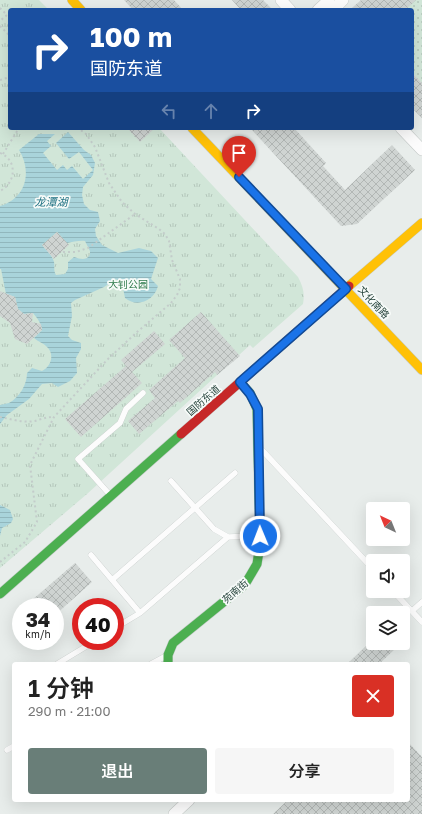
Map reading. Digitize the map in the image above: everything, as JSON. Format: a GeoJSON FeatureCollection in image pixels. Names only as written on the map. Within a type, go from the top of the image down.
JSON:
{"type":"FeatureCollection","features":[{"type":"Feature","properties":{"kind":"street"},"geometry":{"type":"LineString","coordinates":[[72,0],[79,8]]}},
{"type":"Feature","properties":{"kind":"street"},"geometry":{"type":"LineString","coordinates":[[281,0],[288,8]]}},
{"type":"Feature","properties":{"kind":"street"},"geometry":{"type":"LineString","coordinates":[[320,8],[329,0]]}},
{"type":"Feature","properties":{"kind":"street"},"geometry":{"type":"LineString","coordinates":[[328,8],[336,0]]}},
{"type":"Feature","properties":{"kind":"street"},"geometry":{"type":"LineString","coordinates":[[334,8],[343,0]]}},
{"type":"Feature","properties":{"kind":"street","name":"文化南路"},"geometry":{"type":"LineString","coordinates":[[198,130],[422,370]]}},
{"type":"Feature","properties":{"kind":"street"},"geometry":{"type":"LineString","coordinates":[[403,130],[422,150]]}},
{"type":"Feature","properties":{"kind":"street","name":"国防东道"},"geometry":{"type":"LineString","coordinates":[[0,594],[422,223]]}},
{"type":"Feature","properties":{"kind":"street","name":"苑南街"},"geometry":{"type":"LineString","coordinates":[[168,660],[173,643],[242,587],[252,577],[258,565],[260,536],[258,409],[250,394],[240,382]]}},
{"type":"Feature","properties":{"kind":"street"},"geometry":{"type":"LineString","coordinates":[[174,814],[187,802]]}},
{"type":"Feature","properties":{"kind":"lane"},"geometry":{"type":"LineString","coordinates":[[111,496],[78,459],[120,423],[126,409],[143,393]]}},
{"type":"Feature","properties":{"kind":"lane"},"geometry":{"type":"LineString","coordinates":[[259,447],[366,562]]}},
{"type":"Feature","properties":{"kind":"lane"},"geometry":{"type":"LineString","coordinates":[[112,580],[235,473]]}},
{"type":"Feature","properties":{"kind":"lane"},"geometry":{"type":"LineString","coordinates":[[171,481],[214,529],[228,537],[260,536]]}},
{"type":"Feature","properties":{"kind":"lane"},"geometry":{"type":"LineString","coordinates":[[124,623],[140,613],[228,537]]}},
{"type":"Feature","properties":{"kind":"lane"},"geometry":{"type":"LineString","coordinates":[[90,555],[140,613]]}},
{"type":"Feature","properties":{"kind":"lane"},"geometry":{"type":"LineString","coordinates":[[400,598],[422,622]]}},
{"type":"Feature","properties":{"kind":"lane"},"geometry":{"type":"LineString","coordinates":[[412,611],[422,602]]}},
{"type":"Feature","properties":{"kind":"lane"},"geometry":{"type":"LineString","coordinates":[[60,662],[80,650]]}},
{"type":"Feature","properties":{"kind":"lane"},"geometry":{"type":"LineString","coordinates":[[7,750],[12,747]]}},
{"type":"Feature","properties":{"kind":"path"},"geometry":{"type":"LineString","coordinates":[[0,8],[7,15],[0,21]]}},
{"type":"Feature","properties":{"kind":"path"},"geometry":{"type":"LineString","coordinates":[[0,26],[8,34]]}},
{"type":"Feature","properties":{"kind":"path"},"geometry":{"type":"LineString","coordinates":[[0,191],[7,187],[13,176],[11,163],[1,153],[18,130]]}},
{"type":"Feature","properties":{"kind":"path"},"geometry":{"type":"LineString","coordinates":[[0,562],[25,542],[37,522],[30,465],[54,417],[108,359],[177,295],[180,288],[180,279],[172,260],[169,241],[165,234],[135,214],[112,190],[95,147],[86,134],[81,130]]}},
{"type":"Feature","properties":{"kind":"path"},"geometry":{"type":"LineString","coordinates":[[63,252],[76,252],[88,248],[135,214]]}},
{"type":"Feature","properties":{"kind":"path"},"geometry":{"type":"LineString","coordinates":[[0,417],[23,422],[54,417]]}},
{"type":"Feature","properties":{"kind":"green space","name":"大钊公园"},"geometry":{"type":"Polygon","coordinates":[[[0,0],[39,0],[47,8],[8,8],[8,130],[161,130],[298,277],[304,297],[303,304],[253,348],[250,345],[87,494],[0,568],[0,0]]]}},
{"type":"Feature","properties":{"kind":"green space"},"geometry":{"type":"Polygon","coordinates":[[[397,0],[422,0],[422,83],[414,75],[414,8],[388,8],[397,0]]]}},
{"type":"Feature","properties":{"kind":"water","name":"龙潭湖"},"geometry":{"type":"Polygon","coordinates":[[[68,132],[84,150],[91,155],[95,163],[93,175],[83,187],[82,195],[84,204],[90,210],[98,212],[100,221],[95,229],[96,236],[102,245],[118,253],[139,248],[151,251],[158,258],[151,279],[158,286],[153,296],[140,303],[130,301],[125,298],[122,283],[116,279],[104,287],[71,303],[72,316],[68,336],[72,340],[81,343],[81,349],[76,358],[77,373],[70,381],[58,387],[52,383],[42,384],[29,399],[7,415],[0,424],[0,405],[9,403],[20,394],[27,377],[27,373],[32,368],[42,371],[48,367],[51,360],[51,353],[46,346],[34,338],[42,330],[40,323],[33,313],[24,314],[18,309],[15,297],[6,294],[0,269],[0,206],[16,197],[21,190],[26,175],[23,158],[19,150],[39,134],[55,134],[47,141],[51,146],[43,153],[57,170],[63,165],[67,170],[72,166],[83,179],[93,170],[79,152],[69,159],[56,143],[68,132]],[[57,232],[42,245],[53,260],[56,275],[65,274],[68,269],[68,262],[74,257],[85,259],[90,255],[90,251],[85,241],[67,243],[57,232]]]}},
{"type":"Feature","properties":{"kind":"water"},"geometry":{"type":"Polygon","coordinates":[[[0,505],[10,510],[13,519],[11,523],[2,528],[0,536],[0,505]]]}},
{"type":"Feature","properties":{"kind":"building"},"geometry":{"type":"Polygon","coordinates":[[[124,0],[174,0],[181,8],[131,8],[124,0]]]}},
{"type":"Feature","properties":{"kind":"building"},"geometry":{"type":"Polygon","coordinates":[[[232,0],[263,0],[271,8],[239,8],[232,0]]]}},
{"type":"Feature","properties":{"kind":"building"},"geometry":{"type":"Polygon","coordinates":[[[361,0],[416,0],[407,8],[352,8],[361,0]]]}},
{"type":"Feature","properties":{"kind":"building"},"geometry":{"type":"Polygon","coordinates":[[[414,75],[422,83],[422,118],[414,110],[414,75]]]}},
{"type":"Feature","properties":{"kind":"building"},"geometry":{"type":"Polygon","coordinates":[[[129,130],[153,130],[140,142],[129,130]]]}},
{"type":"Feature","properties":{"kind":"building"},"geometry":{"type":"Polygon","coordinates":[[[252,130],[296,130],[326,163],[323,166],[345,190],[392,145],[415,170],[357,224],[341,226],[252,130]]]}},
{"type":"Feature","properties":{"kind":"building"},"geometry":{"type":"Polygon","coordinates":[[[57,232],[69,245],[54,259],[42,245],[57,232]]]}},
{"type":"Feature","properties":{"kind":"building"},"geometry":{"type":"Polygon","coordinates":[[[0,291],[15,297],[18,309],[24,314],[33,313],[32,322],[41,324],[42,330],[27,344],[15,339],[10,323],[0,316],[0,291]]]}},
{"type":"Feature","properties":{"kind":"building"},"geometry":{"type":"Polygon","coordinates":[[[201,312],[240,356],[217,375],[215,372],[180,403],[178,401],[139,434],[128,421],[155,398],[149,390],[185,358],[169,340],[201,312]]]}},
{"type":"Feature","properties":{"kind":"building"},"geometry":{"type":"Polygon","coordinates":[[[154,331],[165,344],[132,372],[142,383],[81,437],[65,419],[126,366],[121,360],[154,331]]]}},
{"type":"Feature","properties":{"kind":"building"},"geometry":{"type":"Polygon","coordinates":[[[75,563],[92,582],[74,598],[72,598],[72,600],[64,607],[64,598],[34,598],[75,563]]]}},
{"type":"Feature","properties":{"kind":"building"},"geometry":{"type":"Polygon","coordinates":[[[366,646],[366,650],[394,650],[381,662],[349,662],[366,646]]]}},
{"type":"Feature","properties":{"kind":"building"},"geometry":{"type":"Polygon","coordinates":[[[410,744],[422,757],[422,814],[273,814],[286,802],[410,802],[410,744]]]}},
{"type":"Feature","properties":{"kind":"traffic: fast"},"geometry":{"type":"LineString","coordinates":[[168,662],[168,655],[173,643],[242,587],[257,564],[260,536],[257,409],[250,393],[240,382]]}},
{"type":"Feature","properties":{"kind":"traffic: fast"},"geometry":{"type":"LineString","coordinates":[[0,594],[181,434]]}},
{"type":"Feature","properties":{"kind":"traffic: slow"},"geometry":{"type":"LineString","coordinates":[[72,0],[79,8]]}},
{"type":"Feature","properties":{"kind":"traffic: slow"},"geometry":{"type":"LineString","coordinates":[[194,130],[422,370]]}},
{"type":"Feature","properties":{"kind":"traffic: slow"},"geometry":{"type":"LineString","coordinates":[[349,286],[422,223]]}},
{"type":"Feature","properties":{"kind":"traffic: jam"},"geometry":{"type":"LineString","coordinates":[[181,434],[349,286]]}},
{"type":"Feature","properties":{"kind":"route"},"geometry":{"type":"LineString","coordinates":[[239,177],[346,289],[240,382],[250,394],[258,409],[260,536]]}}]}
